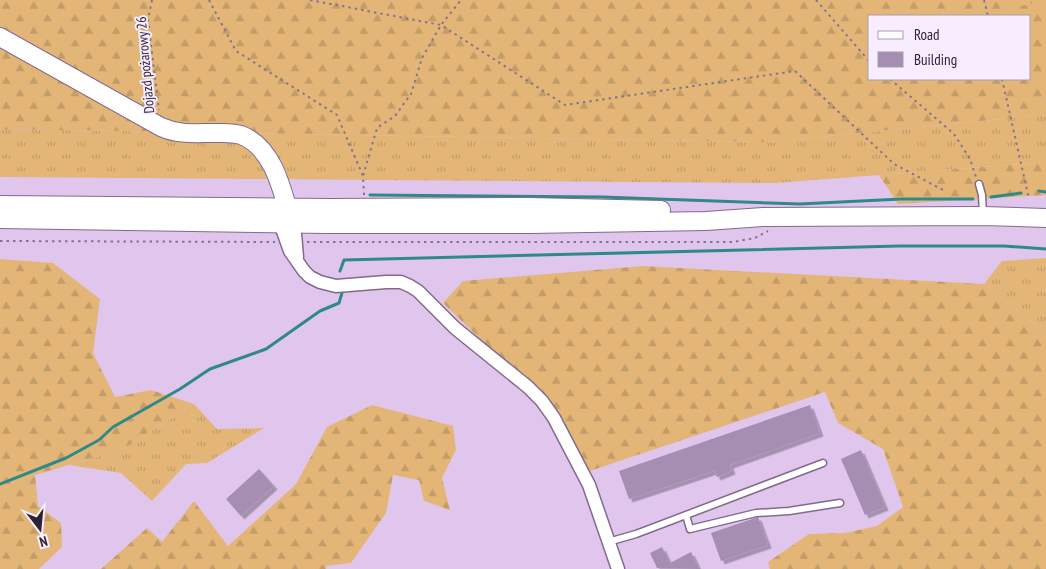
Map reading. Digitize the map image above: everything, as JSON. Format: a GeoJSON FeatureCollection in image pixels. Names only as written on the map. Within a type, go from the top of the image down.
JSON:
{"type":"FeatureCollection","features":[{"type":"Feature","properties":{"kind":"main road"},"geometry":{"type":"LineString","coordinates":[[0,37],[161,127],[173,132],[186,134],[239,134],[258,145],[265,154],[283,191],[284,215]]}},
{"type":"Feature","properties":{"kind":"main road"},"geometry":{"type":"LineString","coordinates":[[0,205],[530,224],[706,221],[764,217],[1044,217]]}},
{"type":"Feature","properties":{"kind":"main road"},"geometry":{"type":"LineString","coordinates":[[0,219],[284,215],[365,207],[592,207],[706,212],[764,217]]}},
{"type":"Feature","properties":{"kind":"street"},"geometry":{"type":"LineString","coordinates":[[284,215],[290,251],[310,277],[336,286],[386,282],[401,282],[410,286],[418,291],[462,334],[528,387],[542,401],[573,453],[589,485],[618,569]]}},
{"type":"Feature","properties":{"kind":"lane"},"geometry":{"type":"LineString","coordinates":[[979,184],[982,195],[983,216]]}},
{"type":"Feature","properties":{"kind":"lane"},"geometry":{"type":"LineString","coordinates":[[608,542],[686,515],[823,463]]}},
{"type":"Feature","properties":{"kind":"lane"},"geometry":{"type":"LineString","coordinates":[[686,515],[690,529],[756,513],[789,511],[840,503]]}},
{"type":"Feature","properties":{"kind":"path","name":"Dojazd pożarowy 26"},"geometry":{"type":"LineString","coordinates":[[152,0],[148,20],[161,127]]}},
{"type":"Feature","properties":{"kind":"path"},"geometry":{"type":"LineString","coordinates":[[209,0],[236,51],[337,115],[363,176],[365,207]]}},
{"type":"Feature","properties":{"kind":"path"},"geometry":{"type":"LineString","coordinates":[[310,0],[441,25],[565,105],[795,71],[894,164],[945,191]]}},
{"type":"Feature","properties":{"kind":"path"},"geometry":{"type":"LineString","coordinates":[[363,176],[377,128],[395,116],[411,94],[422,58],[441,25],[461,0]]}},
{"type":"Feature","properties":{"kind":"path"},"geometry":{"type":"LineString","coordinates":[[816,0],[868,60]]}},
{"type":"Feature","properties":{"kind":"path"},"geometry":{"type":"LineString","coordinates":[[984,0],[988,15]]}},
{"type":"Feature","properties":{"kind":"path"},"geometry":{"type":"LineString","coordinates":[[891,80],[954,134],[970,159],[979,184]]}},
{"type":"Feature","properties":{"kind":"path"},"geometry":{"type":"LineString","coordinates":[[1002,80],[1029,199]]}},
{"type":"Feature","properties":{"kind":"path"},"geometry":{"type":"LineString","coordinates":[[0,241],[282,242]]}},
{"type":"Feature","properties":{"kind":"green space"},"geometry":{"type":"Polygon","coordinates":[[[0,0],[1046,0],[1046,98],[1031,116],[768,142],[0,129],[0,0]]]}},
{"type":"Feature","properties":{"kind":"green space"},"geometry":{"type":"Polygon","coordinates":[[[1016,0],[1046,0],[1046,2],[1019,6],[1016,0]]]}},
{"type":"Feature","properties":{"kind":"green space"},"geometry":{"type":"Polygon","coordinates":[[[1046,98],[1046,162],[776,183],[0,177],[0,129],[768,142],[1031,116],[1046,98]]]}},
{"type":"Feature","properties":{"kind":"green space"},"geometry":{"type":"Polygon","coordinates":[[[1046,162],[1046,195],[898,204],[879,175],[1046,162]]]}},
{"type":"Feature","properties":{"kind":"green space"},"geometry":{"type":"Polygon","coordinates":[[[1046,258],[1046,337],[1031,321],[984,284],[1002,261],[1046,258]]]}},
{"type":"Feature","properties":{"kind":"green space"},"geometry":{"type":"Polygon","coordinates":[[[0,259],[53,263],[100,299],[93,353],[115,397],[151,390],[194,404],[123,449],[35,475],[38,506],[61,523],[62,547],[39,569],[0,569],[0,259]]]}},
{"type":"Feature","properties":{"kind":"green space"},"geometry":{"type":"Polygon","coordinates":[[[643,266],[984,284],[1031,321],[1046,337],[1046,569],[770,569],[768,562],[809,534],[845,533],[877,526],[903,507],[883,449],[838,423],[825,392],[590,471],[547,396],[498,356],[443,303],[463,281],[643,266]]]}},
{"type":"Feature","properties":{"kind":"green space"},"geometry":{"type":"Polygon","coordinates":[[[194,404],[217,429],[264,428],[207,463],[186,464],[152,501],[121,473],[69,465],[123,449],[194,404]]]}},
{"type":"Feature","properties":{"kind":"green space"},"geometry":{"type":"Polygon","coordinates":[[[372,405],[453,426],[456,450],[442,478],[450,510],[424,501],[419,480],[393,475],[386,513],[351,563],[326,566],[326,569],[101,569],[147,528],[162,542],[194,501],[228,546],[296,484],[327,427],[372,405]]]}},
{"type":"Feature","properties":{"kind":"building"},"geometry":{"type":"Polygon","coordinates":[[[810,405],[820,433],[730,465],[732,471],[717,477],[714,471],[629,499],[619,471],[810,405]]]}},
{"type":"Feature","properties":{"kind":"building"},"geometry":{"type":"Polygon","coordinates":[[[861,450],[885,507],[865,515],[841,459],[861,450]]]}},
{"type":"Feature","properties":{"kind":"building"},"geometry":{"type":"Polygon","coordinates":[[[259,469],[274,486],[241,516],[226,499],[259,469]]]}},
{"type":"Feature","properties":{"kind":"building"},"geometry":{"type":"Polygon","coordinates":[[[758,517],[768,545],[721,561],[711,533],[758,517]]]}},
{"type":"Feature","properties":{"kind":"building"},"geometry":{"type":"Polygon","coordinates":[[[662,547],[670,563],[691,552],[699,569],[657,568],[650,553],[662,547]]]}},
{"type":"Feature","properties":{"kind":"waterway"},"geometry":{"type":"LineString","coordinates":[[1039,191],[1046,192]]}},
{"type":"Feature","properties":{"kind":"waterway"},"geometry":{"type":"LineString","coordinates":[[991,197],[1021,193]]}},
{"type":"Feature","properties":{"kind":"waterway"},"geometry":{"type":"LineString","coordinates":[[370,195],[602,197],[800,204],[901,199],[973,199]]}},
{"type":"Feature","properties":{"kind":"waterway"},"geometry":{"type":"LineString","coordinates":[[340,271],[344,260],[899,246],[1004,246],[1046,249]]}},
{"type":"Feature","properties":{"kind":"waterway"},"geometry":{"type":"LineString","coordinates":[[0,484],[66,458],[99,440],[113,427],[180,389],[210,369],[266,349],[320,311],[339,303],[342,293]]}}]}
